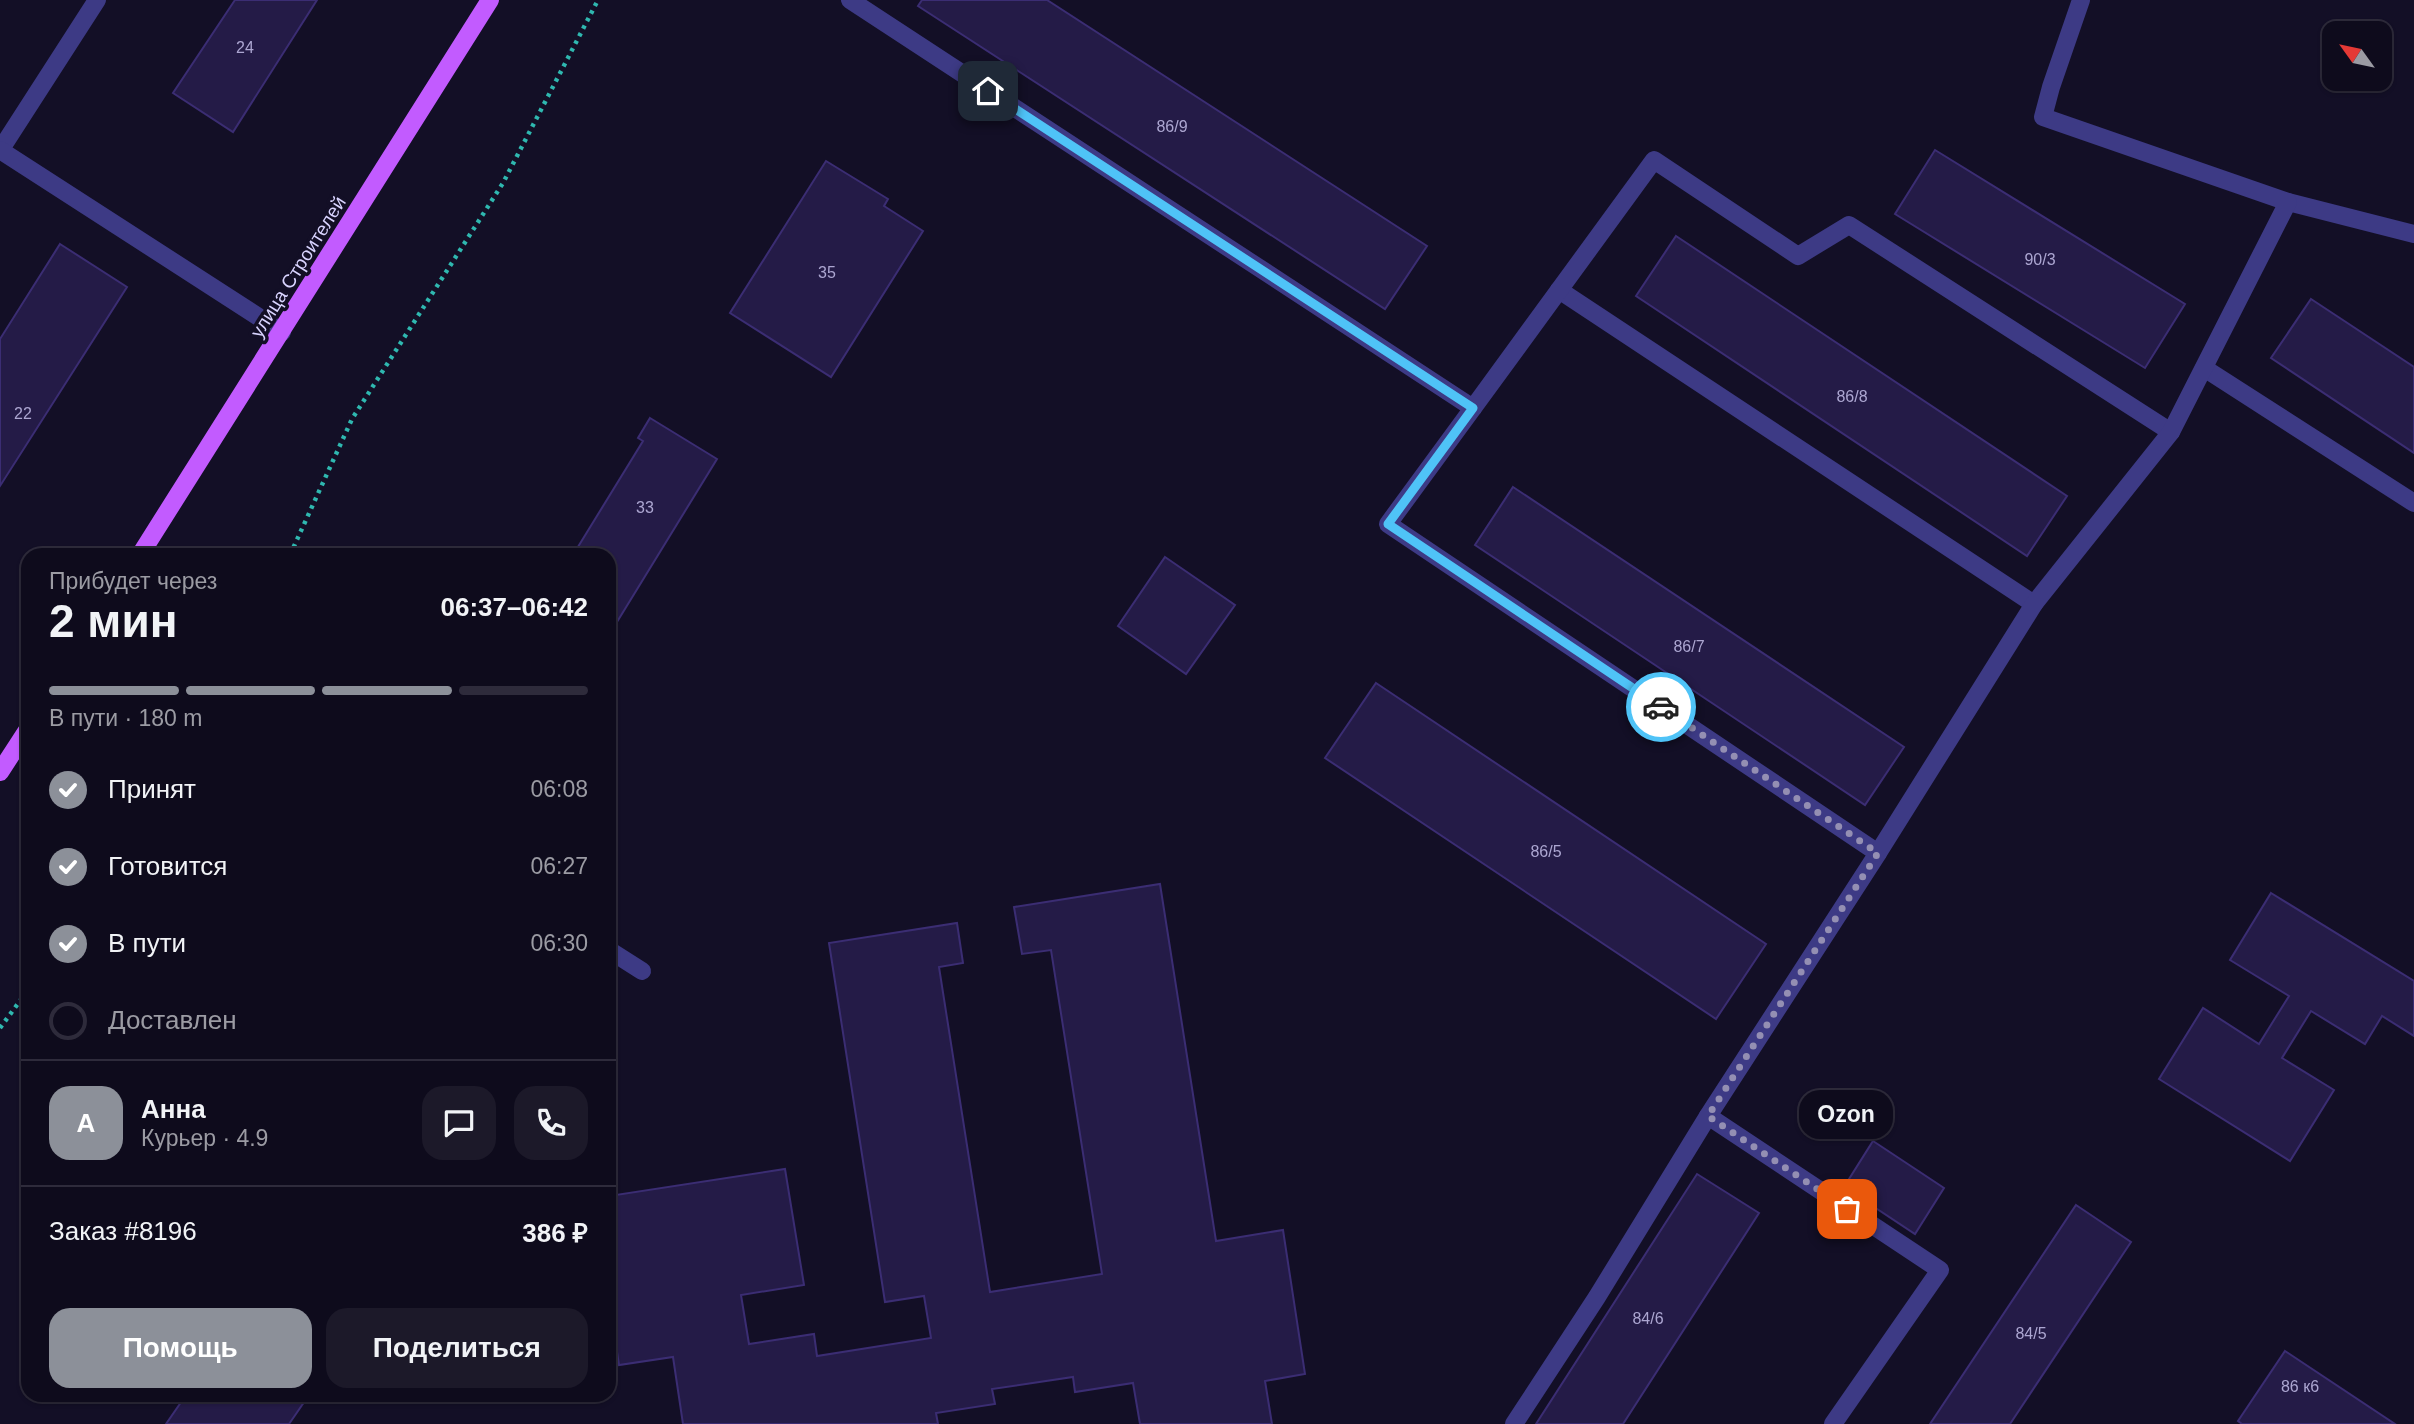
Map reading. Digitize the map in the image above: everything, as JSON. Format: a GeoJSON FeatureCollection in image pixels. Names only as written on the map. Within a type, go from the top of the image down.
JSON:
{"type":"FeatureCollection","features":[{"type":"Feature","properties":{"kind":"main road","name":"улица Строителей"},"geometry":{"type":"LineString","coordinates":[[143,548],[490,0]]}},
{"type":"Feature","properties":{"kind":"main road"},"geometry":{"type":"LineString","coordinates":[[0,772],[21,740]]}},
{"type":"Feature","properties":{"kind":"lane"},"geometry":{"type":"LineString","coordinates":[[97,0],[0,150],[282,332]]}},
{"type":"Feature","properties":{"kind":"lane"},"geometry":{"type":"LineString","coordinates":[[850,0],[1473,408]]}},
{"type":"Feature","properties":{"kind":"lane"},"geometry":{"type":"LineString","coordinates":[[2081,0],[2050,88],[2043,117],[2288,202],[2414,233]]}},
{"type":"Feature","properties":{"kind":"lane"},"geometry":{"type":"LineString","coordinates":[[1878,853],[1388,524],[1654,160],[1798,256],[1849,225],[2171,432]]}},
{"type":"Feature","properties":{"kind":"lane"},"geometry":{"type":"LineString","coordinates":[[1514,1424],[2034,604],[2171,432],[2288,202]]}},
{"type":"Feature","properties":{"kind":"lane"},"geometry":{"type":"LineString","coordinates":[[1559,290],[2034,604]]}},
{"type":"Feature","properties":{"kind":"lane"},"geometry":{"type":"LineString","coordinates":[[2204,368],[2414,503]]}},
{"type":"Feature","properties":{"kind":"lane"},"geometry":{"type":"LineString","coordinates":[[616,954],[642,971]]}},
{"type":"Feature","properties":{"kind":"lane"},"geometry":{"type":"LineString","coordinates":[[1708,1116],[1940,1270],[1833,1424]]}},
{"type":"Feature","properties":{"kind":"path"},"geometry":{"type":"LineString","coordinates":[[293,548],[352,419],[503,183],[598,0]]}},
{"type":"Feature","properties":{"kind":"path"},"geometry":{"type":"LineString","coordinates":[[0,1028],[21,1000]]}},
{"type":"Feature","properties":{"kind":"building"},"geometry":{"type":"Polygon","coordinates":[[[235,0],[317,0],[233,132],[173,93],[235,0]]]}},
{"type":"Feature","properties":{"kind":"building"},"geometry":{"type":"Polygon","coordinates":[[[922,0],[1047,0],[1427,246],[1385,309],[918,6],[922,0]]]}},
{"type":"Feature","properties":{"kind":"building"},"geometry":{"type":"Polygon","coordinates":[[[1935,150],[2185,304],[2145,368],[1895,214],[1935,150]]]}},
{"type":"Feature","properties":{"kind":"building"},"geometry":{"type":"Polygon","coordinates":[[[826,161],[888,199],[884,206],[923,231],[831,377],[730,313],[826,161]]]}},
{"type":"Feature","properties":{"kind":"building"},"geometry":{"type":"Polygon","coordinates":[[[1676,236],[2067,496],[2027,556],[1636,296],[1676,236]]]}},
{"type":"Feature","properties":{"kind":"building"},"geometry":{"type":"Polygon","coordinates":[[[60,244],[127,287],[0,486],[0,339],[60,244]]]}},
{"type":"Feature","properties":{"kind":"building"},"geometry":{"type":"Polygon","coordinates":[[[2311,299],[2414,367],[2414,453],[2271,358],[2311,299]]]}},
{"type":"Feature","properties":{"kind":"building"},"geometry":{"type":"Polygon","coordinates":[[[650,418],[717,459],[616,624],[616,548],[577,548],[643,441],[638,438],[650,418]]]}},
{"type":"Feature","properties":{"kind":"building"},"geometry":{"type":"Polygon","coordinates":[[[1513,487],[1904,747],[1865,805],[1475,545],[1513,487]]]}},
{"type":"Feature","properties":{"kind":"building"},"geometry":{"type":"Polygon","coordinates":[[[1165,557],[1235,605],[1186,674],[1118,626],[1165,557]]]}},
{"type":"Feature","properties":{"kind":"building"},"geometry":{"type":"Polygon","coordinates":[[[1376,683],[1766,944],[1716,1019],[1325,758],[1376,683]]]}},
{"type":"Feature","properties":{"kind":"building"},"geometry":{"type":"Polygon","coordinates":[[[1160,884],[1216,1241],[1283,1230],[1305,1374],[1265,1381],[1272,1424],[1140,1424],[1133,1383],[1075,1392],[1073,1377],[992,1389],[995,1404],[936,1413],[938,1424],[683,1424],[673,1357],[619,1365],[616,1345],[616,1195],[785,1169],[804,1285],[741,1295],[749,1344],[814,1334],[817,1356],[931,1338],[924,1296],[885,1302],[829,943],[957,923],[963,963],[939,967],[990,1292],[1102,1274],[1051,950],[1022,954],[1014,907],[1160,884]]]}},
{"type":"Feature","properties":{"kind":"building"},"geometry":{"type":"Polygon","coordinates":[[[2271,893],[2414,981],[2414,1036],[2382,1016],[2365,1044],[2311,1011],[2282,1058],[2334,1090],[2290,1161],[2159,1079],[2203,1008],[2259,1044],[2289,996],[2230,960],[2271,893]]]}},
{"type":"Feature","properties":{"kind":"building"},"geometry":{"type":"Polygon","coordinates":[[[1873,1141],[1944,1188],[1915,1234],[1844,1187],[1873,1141]]]}},
{"type":"Feature","properties":{"kind":"building"},"geometry":{"type":"Polygon","coordinates":[[[1697,1174],[1759,1213],[1623,1424],[1536,1424],[1697,1174]]]}},
{"type":"Feature","properties":{"kind":"building"},"geometry":{"type":"Polygon","coordinates":[[[2076,1205],[2131,1242],[2010,1424],[1930,1424],[2076,1205]]]}},
{"type":"Feature","properties":{"kind":"building"},"geometry":{"type":"Polygon","coordinates":[[[2285,1351],[2395,1424],[2242,1424],[2238,1421],[2285,1351]]]}},
{"type":"Feature","properties":{"kind":"building"},"geometry":{"type":"Polygon","coordinates":[[[181,1402],[304,1402],[289,1424],[166,1424],[181,1402]]]}},
{"type":"Feature","properties":{"kind":"way so far"},"geometry":{"type":"LineString","coordinates":[[1661,707],[1878,853],[1708,1116],[1847,1209]]}},
{"type":"Feature","properties":{"kind":"place","name":"Ozon"},"geometry":{"type":"Point","coordinates":[1847,1209]}},
{"type":"Feature","properties":{"kind":"route"},"geometry":{"type":"LineString","coordinates":[[988,91],[1473,408],[1388,524],[1661,707]]}}]}
